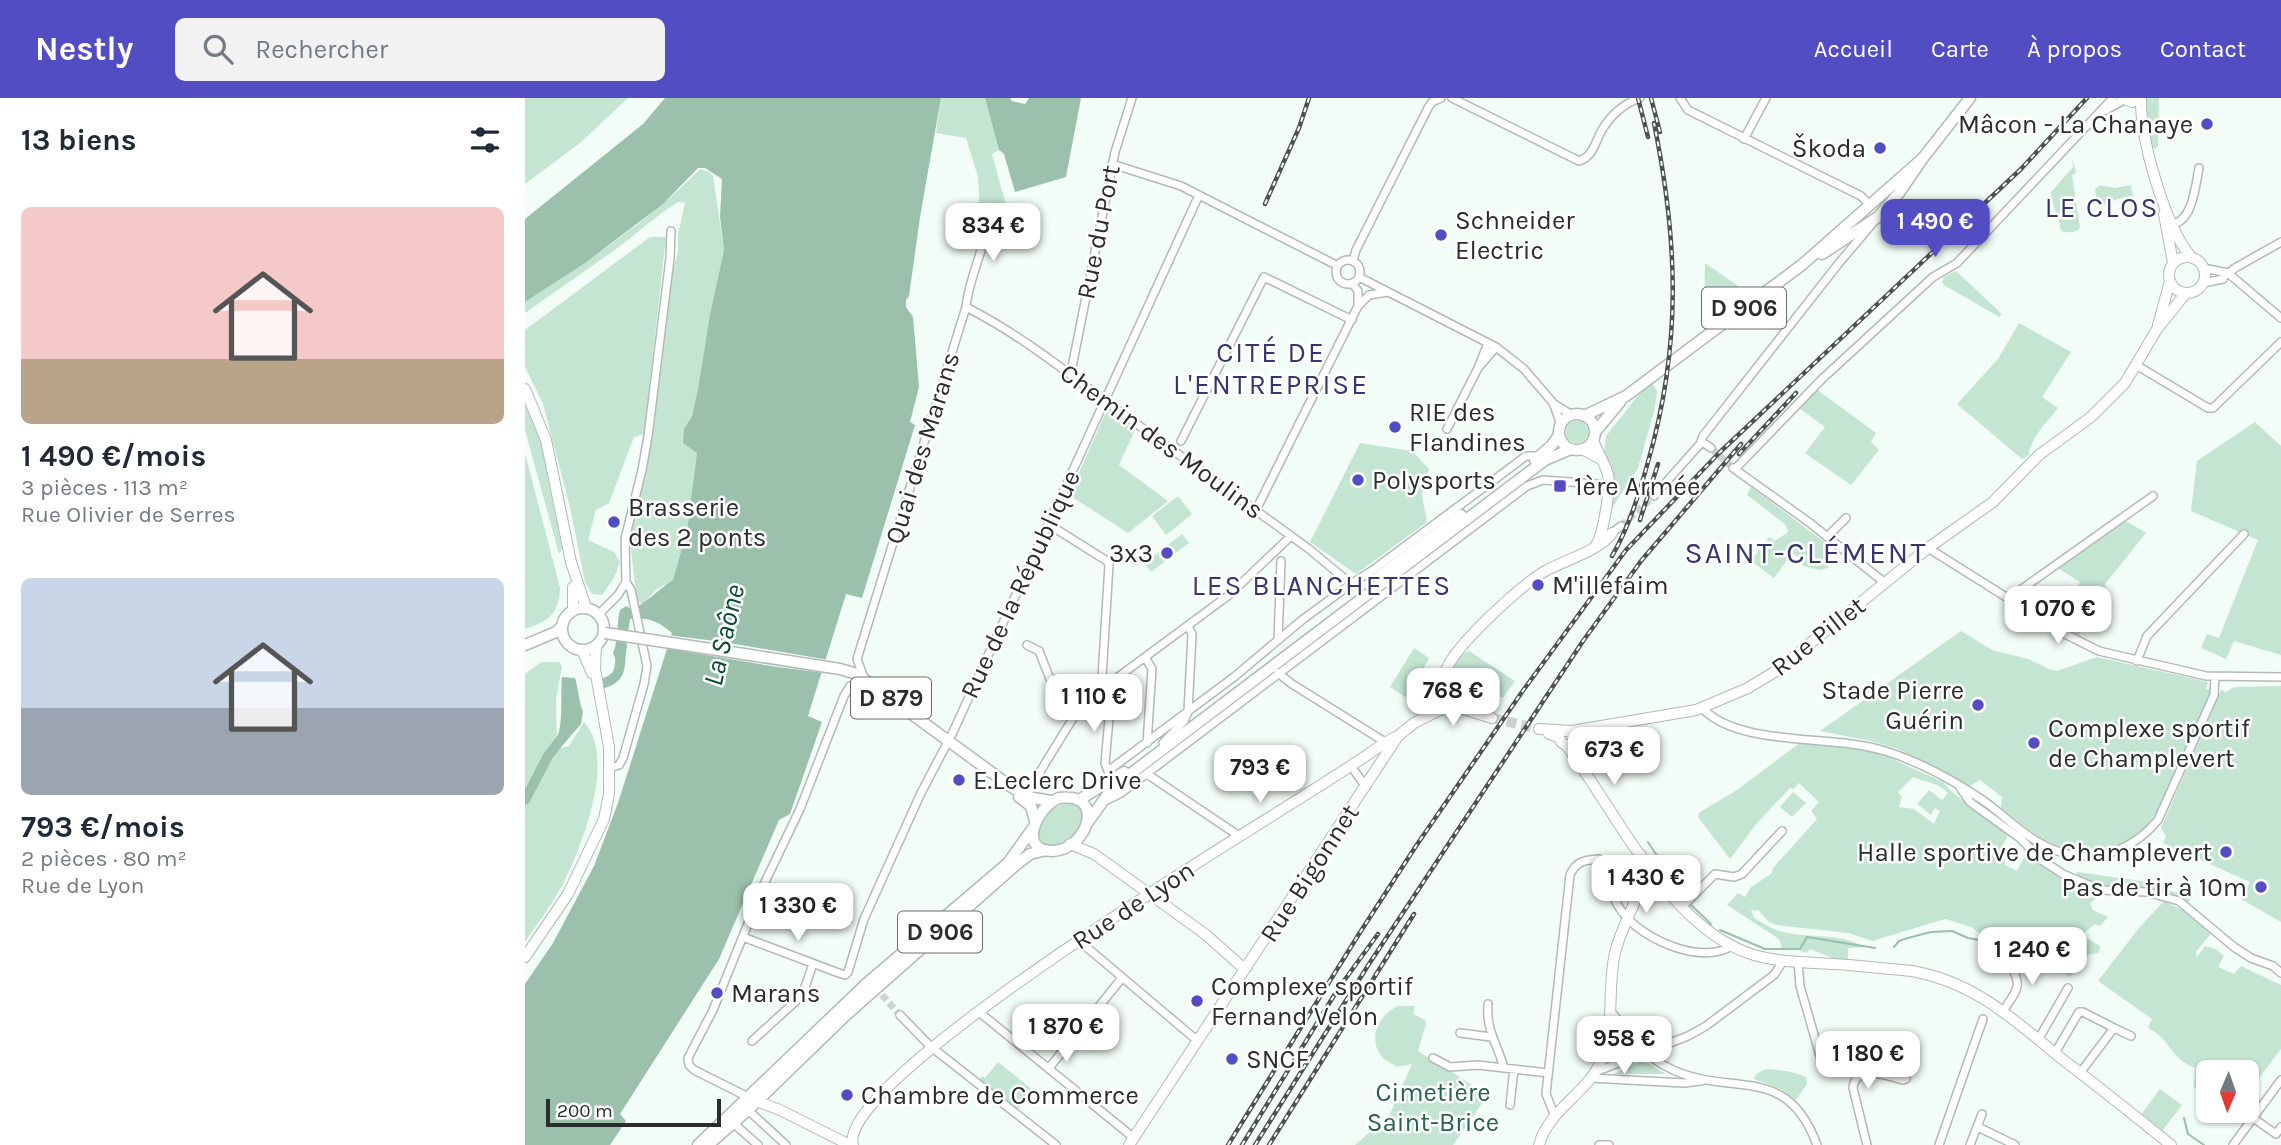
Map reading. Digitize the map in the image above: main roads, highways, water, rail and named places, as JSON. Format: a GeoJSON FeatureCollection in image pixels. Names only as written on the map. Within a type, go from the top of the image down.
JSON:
{"type":"FeatureCollection","features":[{"type":"Feature","properties":{"kind":"main road","name":"D 906"},"geometry":{"type":"LineString","coordinates":[[1803,264],[1878,217],[1970,98]]}},
{"type":"Feature","properties":{"kind":"main road","name":"D 906"},"geometry":{"type":"LineString","coordinates":[[1594,436],[1603,419],[1626,396],[1803,264],[1923,158]]}},
{"type":"Feature","properties":{"kind":"main road","name":"D 906"},"geometry":{"type":"LineString","coordinates":[[1584,416],[1626,396]]}},
{"type":"Feature","properties":{"kind":"main road"},"geometry":{"type":"LineString","coordinates":[[1079,800],[1163,743],[1424,542],[1541,456],[1572,415],[1584,416],[1592,422],[1594,436],[1576,449],[1545,460],[1129,775],[1103,802],[1087,826],[1070,844],[1058,850],[1046,850],[1039,847],[1034,840],[1034,824],[1051,801],[1066,797],[1079,800],[1087,809],[1087,826]]}},
{"type":"Feature","properties":{"kind":"main road"},"geometry":{"type":"LineString","coordinates":[[1560,430],[1563,444],[1576,449]]}},
{"type":"Feature","properties":{"kind":"main road"},"geometry":{"type":"LineString","coordinates":[[586,608],[599,614],[605,625],[605,633],[588,649],[567,642],[527,644],[557,632],[573,610],[586,608]]}},
{"type":"Feature","properties":{"kind":"main road"},"geometry":{"type":"LineString","coordinates":[[562,626],[567,642]]}},
{"type":"Feature","properties":{"kind":"main road","name":"D 879"},"geometry":{"type":"LineString","coordinates":[[605,633],[848,671],[1031,806],[1034,824]]}},
{"type":"Feature","properties":{"kind":"main road","name":"D 879"},"geometry":{"type":"LineString","coordinates":[[946,743],[1028,797],[1051,801]]}},
{"type":"Feature","properties":{"kind":"main road","name":"D 906"},"geometry":{"type":"LineString","coordinates":[[709,1144],[733,1123],[748,1101],[797,1050],[866,984],[1009,863],[1034,824]]}},
{"type":"Feature","properties":{"kind":"main road","name":"D 906"},"geometry":{"type":"LineString","coordinates":[[698,1145],[1017,864],[1030,855],[1046,850]]}},
{"type":"Feature","properties":{"kind":"water","name":"La Saône"},"geometry":{"type":"Polygon","coordinates":[[[665,98],[941,98],[909,296],[906,300],[906,307],[913,317],[919,387],[910,422],[915,425],[862,598],[846,594],[808,716],[822,722],[790,814],[779,820],[719,959],[620,1114],[626,1121],[610,1145],[525,1145],[525,984],[553,943],[594,866],[618,803],[672,633],[653,621],[630,619],[624,660],[616,660],[613,653],[620,610],[626,606],[631,609],[648,600],[673,580],[687,530],[697,453],[683,443],[684,429],[692,416],[724,250],[720,217],[722,179],[705,168],[698,168],[663,204],[585,263],[525,302],[525,219],[643,124],[665,98]]]}},
{"type":"Feature","properties":{"kind":"water"},"geometry":{"type":"Polygon","coordinates":[[[985,98],[1010,98],[1025,104],[1029,98],[1081,98],[1066,177],[1015,192],[1004,154],[999,150],[985,98]]]}},
{"type":"Feature","properties":{"kind":"water"},"geometry":{"type":"Polygon","coordinates":[[[562,677],[575,678],[583,711],[581,724],[562,746],[556,741],[561,718],[562,677]]]}},
{"type":"Feature","properties":{"kind":"waterway"},"geometry":{"type":"LineString","coordinates":[[604,683],[618,673],[622,646]]}},
{"type":"Feature","properties":{"kind":"waterway"},"geometry":{"type":"LineString","coordinates":[[525,800],[548,756],[565,734]]}},
{"type":"Feature","properties":{"kind":"waterway"},"geometry":{"type":"LineString","coordinates":[[1648,842],[1685,899]]}},
{"type":"Feature","properties":{"kind":"waterway"},"geometry":{"type":"LineString","coordinates":[[1689,903],[1711,924]]}},
{"type":"Feature","properties":{"kind":"waterway"},"geometry":{"type":"LineString","coordinates":[[1720,930],[1765,949],[1800,949],[1807,937],[1875,948]]}},
{"type":"Feature","properties":{"kind":"waterway"},"geometry":{"type":"LineString","coordinates":[[1894,947],[1899,941],[1908,938],[1931,932],[1952,931],[1968,938],[1990,942],[2009,955],[2053,960],[2058,967]]}},
{"type":"Feature","properties":{"kind":"waterway"},"geometry":{"type":"LineString","coordinates":[[2184,1118],[2188,1134],[2204,1145]]}},
{"type":"Feature","properties":{"kind":"tunnel"},"geometry":{"type":"LineString","coordinates":[[1711,448],[1733,468]]}},
{"type":"Feature","properties":{"kind":"tunnel"},"geometry":{"type":"LineString","coordinates":[[1621,526],[1654,496]]}},
{"type":"Feature","properties":{"kind":"tunnel"},"geometry":{"type":"LineString","coordinates":[[1492,718],[1539,729]]}},
{"type":"Feature","properties":{"kind":"tunnel"},"geometry":{"type":"LineString","coordinates":[[882,995],[900,1015]]}},
{"type":"Feature","properties":{"kind":"railway"},"geometry":{"type":"LineString","coordinates":[[1265,204],[1299,128],[1309,98]]}},
{"type":"Feature","properties":{"kind":"railway"},"geometry":{"type":"LineString","coordinates":[[1638,98],[1648,137]]}},
{"type":"Feature","properties":{"kind":"railway"},"geometry":{"type":"LineString","coordinates":[[1651,98],[1660,132]]}},
{"type":"Feature","properties":{"kind":"railway"},"geometry":{"type":"LineString","coordinates":[[1228,1145],[1416,846],[1522,692],[1626,550],[1719,453],[2021,169],[2087,98]]}},
{"type":"Feature","properties":{"kind":"railway"},"geometry":{"type":"LineString","coordinates":[[1612,556],[1637,498],[1659,418],[1667,376],[1673,293],[1672,251],[1654,123]]}},
{"type":"Feature","properties":{"kind":"railway"},"geometry":{"type":"LineString","coordinates":[[1739,454],[1796,393]]}},
{"type":"Feature","properties":{"kind":"railway"},"geometry":{"type":"LineString","coordinates":[[1255,1145],[1369,964],[1583,641],[1641,561],[1741,444]]}},
{"type":"Feature","properties":{"kind":"railway"},"geometry":{"type":"LineString","coordinates":[[1640,520],[1658,464]]}},
{"type":"Feature","properties":{"kind":"railway"},"geometry":{"type":"LineString","coordinates":[[1269,1145],[1414,914]]}},
{"type":"Feature","properties":{"kind":"railway"},"geometry":{"type":"LineString","coordinates":[[1242,1145],[1338,989],[1378,934]]}},
{"type":"Feature","properties":{"kind":"place","name":"Mâcon - La Chanaye"},"geometry":{"type":"Point","coordinates":[2207,124]}},
{"type":"Feature","properties":{"kind":"place","name":"Škoda"},"geometry":{"type":"Point","coordinates":[1880,148]}},
{"type":"Feature","properties":{"kind":"place","name":"Schneider Electric"},"geometry":{"type":"Point","coordinates":[1441,235]}},
{"type":"Feature","properties":{"kind":"place","name":"RIE des Flandines"},"geometry":{"type":"Point","coordinates":[1395,427]}},
{"type":"Feature","properties":{"kind":"place","name":"Polysports"},"geometry":{"type":"Point","coordinates":[1358,480]}},
{"type":"Feature","properties":{"kind":"place","name":"1ère Armée"},"geometry":{"type":"Point","coordinates":[1560,486]}},
{"type":"Feature","properties":{"kind":"place","name":"Brasserie des 2 ponts"},"geometry":{"type":"Point","coordinates":[614,522]}},
{"type":"Feature","properties":{"kind":"place","name":"3x3"},"geometry":{"type":"Point","coordinates":[1167,553]}},
{"type":"Feature","properties":{"kind":"place","name":"M'illefaim"},"geometry":{"type":"Point","coordinates":[1538,585]}},
{"type":"Feature","properties":{"kind":"place","name":"Stade Pierre Guérin"},"geometry":{"type":"Point","coordinates":[1978,705]}},
{"type":"Feature","properties":{"kind":"place","name":"Complexe sportif de Champlevert"},"geometry":{"type":"Point","coordinates":[2034,743]}},
{"type":"Feature","properties":{"kind":"place","name":"E.Leclerc Drive"},"geometry":{"type":"Point","coordinates":[959,780]}},
{"type":"Feature","properties":{"kind":"place","name":"Halle sportive de Champlevert"},"geometry":{"type":"Point","coordinates":[2226,852]}},
{"type":"Feature","properties":{"kind":"place","name":"Pas de tir à 10m"},"geometry":{"type":"Point","coordinates":[2261,887]}},
{"type":"Feature","properties":{"kind":"place","name":"Marans"},"geometry":{"type":"Point","coordinates":[717,993]}},
{"type":"Feature","properties":{"kind":"place","name":"Complexe sportif Fernand Velon"},"geometry":{"type":"Point","coordinates":[1197,1001]}},
{"type":"Feature","properties":{"kind":"place","name":"SNCF"},"geometry":{"type":"Point","coordinates":[1232,1059]}},
{"type":"Feature","properties":{"kind":"place","name":"Chambre de Commerce"},"geometry":{"type":"Point","coordinates":[847,1095]}},
{"type":"Feature","properties":{"kind":"district","name":"LE CLOS"},"geometry":{"type":"Point","coordinates":[2102,207]}},
{"type":"Feature","properties":{"kind":"district","name":"CITÉ DE L'ENTREPRISE"},"geometry":{"type":"Point","coordinates":[1271,368]}},
{"type":"Feature","properties":{"kind":"district","name":"SAINT-CLÉMENT"},"geometry":{"type":"Point","coordinates":[1806,553]}},
{"type":"Feature","properties":{"kind":"district","name":"LES BLANCHETTES"},"geometry":{"type":"Point","coordinates":[1322,585]}},
{"type":"Feature","properties":{"kind":"park label","name":"Cimetière Saint-Brice"},"geometry":{"type":"Point","coordinates":[1433,1107]}}]}
